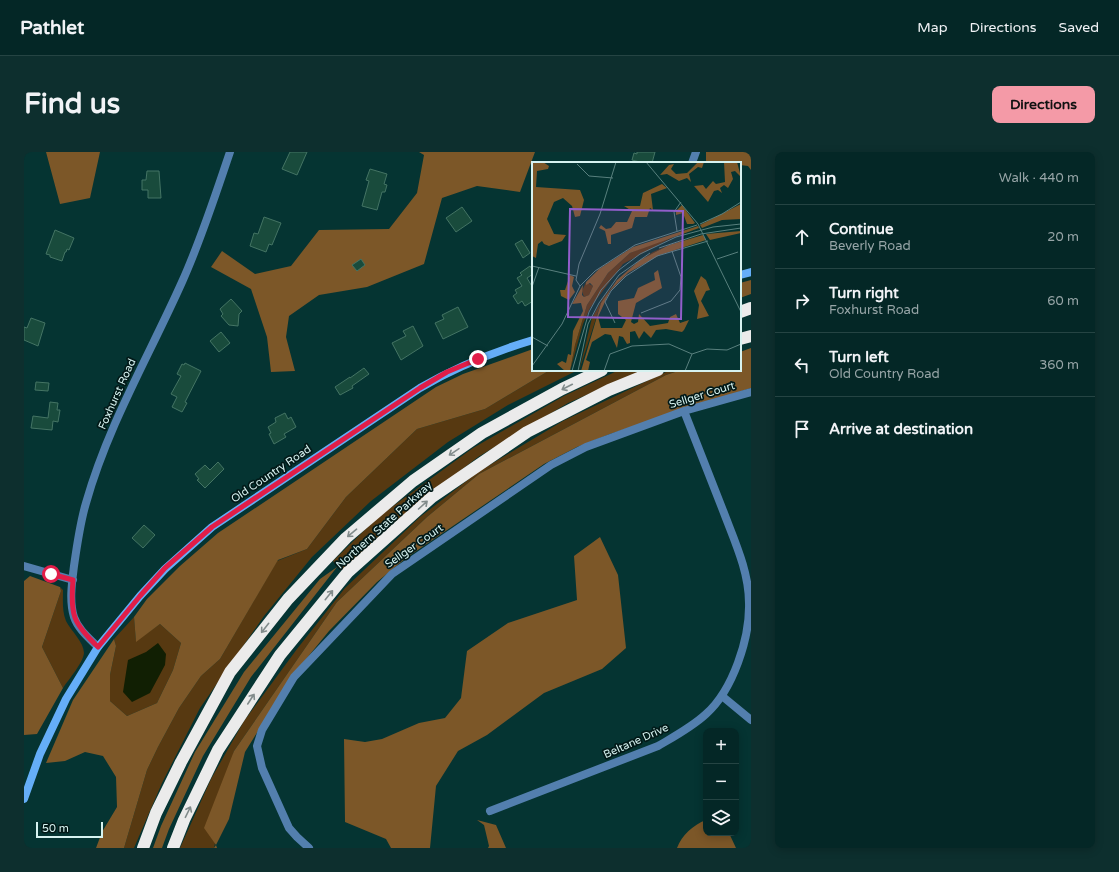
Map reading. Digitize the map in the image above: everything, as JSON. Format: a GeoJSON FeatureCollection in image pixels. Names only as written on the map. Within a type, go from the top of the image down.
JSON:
{"type":"FeatureCollection","features":[{"type":"Feature","properties":{"kind":"highway"},"geometry":{"type":"LineString","coordinates":[[741,312],[751,308]]}},
{"type":"Feature","properties":{"kind":"highway"},"geometry":{"type":"LineString","coordinates":[[741,339],[751,336]]}},
{"type":"Feature","properties":{"kind":"highway","name":"Northern State Parkway"},"geometry":{"type":"LineString","coordinates":[[143,848],[156,813],[181,762],[230,672],[288,599],[346,538],[413,481],[482,433],[562,389],[600,371]]}},
{"type":"Feature","properties":{"kind":"highway","name":"Northern State Parkway"},"geometry":{"type":"LineString","coordinates":[[173,848],[184,820],[218,750],[280,655],[348,572],[432,497],[527,432],[610,390],[656,371]]}},
{"type":"Feature","properties":{"kind":"main road"},"geometry":{"type":"LineString","coordinates":[[741,275],[751,272]]}},
{"type":"Feature","properties":{"kind":"main road","name":"Old Country Road"},"geometry":{"type":"LineString","coordinates":[[24,799],[40,754],[66,699],[98,647],[165,568],[218,523],[420,388],[447,372],[478,359],[532,340]]}},
{"type":"Feature","properties":{"kind":"street","name":"Foxhurst Road"},"geometry":{"type":"LineString","coordinates":[[98,647],[77,624],[71,600],[80,527],[85,504],[96,471],[124,400],[167,315],[196,249],[230,152]]}},
{"type":"Feature","properties":{"kind":"street"},"geometry":{"type":"LineString","coordinates":[[692,162],[696,152]]}},
{"type":"Feature","properties":{"kind":"street","name":"Sellger Court"},"geometry":{"type":"LineString","coordinates":[[309,848],[297,838],[289,828],[262,768],[257,746],[262,730],[294,677],[392,574],[551,465],[586,446],[684,411],[751,392]]}},
{"type":"Feature","properties":{"kind":"street","name":"Beltane Drive"},"geometry":{"type":"LineString","coordinates":[[490,811],[658,746],[683,732],[707,713],[722,696],[739,661],[748,630],[749,603],[745,575],[736,544],[684,411]]}},
{"type":"Feature","properties":{"kind":"street"},"geometry":{"type":"LineString","coordinates":[[24,566],[73,580]]}},
{"type":"Feature","properties":{"kind":"street"},"geometry":{"type":"LineString","coordinates":[[722,696],[751,720]]}},
{"type":"Feature","properties":{"kind":"shaded area"},"geometry":{"type":"Polygon","coordinates":[[[46,152],[100,152],[90,198],[60,204],[46,152]]]}},
{"type":"Feature","properties":{"kind":"shaded area"},"geometry":{"type":"Polygon","coordinates":[[[419,152],[535,152],[520,192],[477,186],[442,198],[424,264],[367,287],[319,295],[289,316],[286,337],[295,371],[271,372],[267,337],[251,289],[211,267],[222,251],[255,274],[291,266],[319,230],[389,229],[417,193],[424,155],[419,152]]]}},
{"type":"Feature","properties":{"kind":"shaded area"},"geometry":{"type":"Polygon","coordinates":[[[706,152],[751,152],[751,170],[748,166],[741,165],[741,162],[706,162],[706,152]]]}},
{"type":"Feature","properties":{"kind":"shaded area"},"geometry":{"type":"Polygon","coordinates":[[[751,280],[751,294],[741,298],[741,283],[751,280]]]}},
{"type":"Feature","properties":{"kind":"shaded area"},"geometry":{"type":"Polygon","coordinates":[[[751,348],[751,388],[610,434],[577,447],[544,464],[406,558],[377,582],[329,631],[293,675],[245,752],[229,819],[216,845],[204,828],[234,751],[337,602],[427,517],[479,474],[666,375],[678,371],[741,371],[741,352],[751,348]]]}},
{"type":"Feature","properties":{"kind":"shaded area"},"geometry":{"type":"Polygon","coordinates":[[[532,349],[532,371],[548,371],[485,409],[417,429],[346,497],[307,549],[278,560],[220,659],[201,676],[179,708],[158,747],[147,770],[124,848],[96,848],[102,832],[117,807],[116,777],[103,756],[85,752],[65,761],[46,763],[73,700],[114,639],[116,646],[110,675],[110,701],[127,716],[157,703],[173,670],[181,643],[160,624],[136,642],[134,617],[147,599],[180,566],[218,533],[436,387],[463,374],[532,349]]]}},
{"type":"Feature","properties":{"kind":"shaded area"},"geometry":{"type":"Polygon","coordinates":[[[548,371],[576,371],[508,405],[448,442],[371,501],[312,557],[264,616],[200,708],[162,783],[134,848],[124,848],[147,770],[158,747],[179,708],[201,676],[220,659],[277,561],[307,549],[346,497],[417,429],[485,409],[548,371]]]}},
{"type":"Feature","properties":{"kind":"shaded area"},"geometry":{"type":"Polygon","coordinates":[[[617,371],[642,371],[568,403],[478,457],[387,528],[344,570],[337,567],[333,561],[378,517],[473,448],[564,396],[617,371]]]}},
{"type":"Feature","properties":{"kind":"shaded area"},"geometry":{"type":"Polygon","coordinates":[[[668,371],[678,371],[666,375],[479,474],[427,517],[337,602],[234,751],[214,848],[180,848],[211,779],[244,721],[297,649],[345,588],[420,517],[478,472],[563,421],[668,371]]]}},
{"type":"Feature","properties":{"kind":"shaded area"},"geometry":{"type":"Polygon","coordinates":[[[600,537],[618,575],[626,648],[602,669],[544,693],[487,735],[458,751],[436,786],[430,848],[391,848],[386,839],[345,822],[344,739],[365,742],[382,739],[419,723],[445,718],[461,698],[467,651],[508,623],[577,600],[574,556],[600,537]]]}},
{"type":"Feature","properties":{"kind":"shaded area"},"geometry":{"type":"Polygon","coordinates":[[[337,567],[251,677],[203,756],[169,829],[162,848],[153,848],[161,826],[195,752],[244,672],[320,579],[337,567]]]}},
{"type":"Feature","properties":{"kind":"shaded area"},"geometry":{"type":"Polygon","coordinates":[[[30,576],[60,587],[61,591],[42,647],[63,688],[37,734],[24,735],[24,581],[30,576]]]}},
{"type":"Feature","properties":{"kind":"shaded area"},"geometry":{"type":"Polygon","coordinates":[[[60,587],[63,590],[63,610],[66,621],[80,641],[84,653],[78,666],[63,688],[42,647],[61,591],[60,587]]]}},
{"type":"Feature","properties":{"kind":"shaded area"},"geometry":{"type":"Polygon","coordinates":[[[134,617],[136,641],[160,624],[181,643],[173,670],[157,703],[127,716],[110,701],[110,675],[116,646],[114,639],[134,617]]]}},
{"type":"Feature","properties":{"kind":"shaded area"},"geometry":{"type":"Polygon","coordinates":[[[158,643],[166,654],[165,665],[150,693],[132,702],[123,692],[128,660],[146,652],[158,643]]]}},
{"type":"Feature","properties":{"kind":"shaded area"},"geometry":{"type":"Polygon","coordinates":[[[477,820],[496,825],[506,848],[488,848],[489,846],[484,825],[477,820]]]}},
{"type":"Feature","properties":{"kind":"shaded area"},"geometry":{"type":"Polygon","coordinates":[[[703,822],[703,836],[730,836],[736,848],[677,848],[688,831],[703,822]]]}},
{"type":"Feature","properties":{"kind":"building"},"geometry":{"type":"Polygon","coordinates":[[[290,152],[307,152],[297,175],[282,169],[290,152]]]}},
{"type":"Feature","properties":{"kind":"building"},"geometry":{"type":"Polygon","coordinates":[[[637,152],[655,152],[652,162],[640,162],[632,160],[634,153],[637,154],[637,152]]]}},
{"type":"Feature","properties":{"kind":"building"},"geometry":{"type":"Polygon","coordinates":[[[370,169],[387,174],[384,184],[387,185],[385,192],[382,192],[377,210],[362,206],[369,181],[366,180],[370,169]]]}},
{"type":"Feature","properties":{"kind":"building"},"geometry":{"type":"Polygon","coordinates":[[[147,171],[159,171],[161,198],[148,198],[148,190],[142,190],[142,180],[146,180],[147,171]]]}},
{"type":"Feature","properties":{"kind":"building"},"geometry":{"type":"Polygon","coordinates":[[[462,207],[472,221],[456,232],[446,218],[462,207]]]}},
{"type":"Feature","properties":{"kind":"building"},"geometry":{"type":"Polygon","coordinates":[[[264,217],[281,223],[272,245],[269,244],[266,252],[250,246],[254,233],[258,234],[264,217]]]}},
{"type":"Feature","properties":{"kind":"building"},"geometry":{"type":"Polygon","coordinates":[[[55,230],[74,238],[69,250],[67,249],[65,252],[62,261],[46,254],[55,230]]]}},
{"type":"Feature","properties":{"kind":"building"},"geometry":{"type":"Polygon","coordinates":[[[522,240],[530,253],[523,258],[515,244],[522,240]]]}},
{"type":"Feature","properties":{"kind":"building"},"geometry":{"type":"Polygon","coordinates":[[[361,259],[365,265],[357,271],[352,265],[361,259]]]}},
{"type":"Feature","properties":{"kind":"building"},"geometry":{"type":"Polygon","coordinates":[[[530,266],[532,269],[532,275],[527,278],[532,286],[532,302],[525,306],[522,301],[518,304],[513,296],[517,293],[515,290],[522,286],[517,278],[522,275],[520,273],[530,266]]]}},
{"type":"Feature","properties":{"kind":"building"},"geometry":{"type":"Polygon","coordinates":[[[231,299],[242,311],[239,314],[238,326],[229,325],[221,316],[223,314],[220,309],[231,299]]]}},
{"type":"Feature","properties":{"kind":"building"},"geometry":{"type":"Polygon","coordinates":[[[458,307],[468,327],[443,339],[435,323],[444,319],[442,315],[458,307]]]}},
{"type":"Feature","properties":{"kind":"building"},"geometry":{"type":"Polygon","coordinates":[[[31,318],[45,323],[38,346],[24,340],[24,327],[27,328],[31,318]]]}},
{"type":"Feature","properties":{"kind":"building"},"geometry":{"type":"Polygon","coordinates":[[[413,326],[423,346],[401,360],[392,343],[406,336],[403,331],[413,326]]]}},
{"type":"Feature","properties":{"kind":"building"},"geometry":{"type":"Polygon","coordinates":[[[221,332],[230,343],[219,352],[210,341],[221,332]]]}},
{"type":"Feature","properties":{"kind":"building"},"geometry":{"type":"Polygon","coordinates":[[[185,363],[201,371],[185,402],[187,403],[182,412],[172,407],[177,397],[171,394],[181,376],[177,374],[182,364],[184,365],[185,363]]]}},
{"type":"Feature","properties":{"kind":"building"},"geometry":{"type":"Polygon","coordinates":[[[364,368],[369,374],[352,386],[353,388],[340,395],[335,387],[364,368]]]}},
{"type":"Feature","properties":{"kind":"building"},"geometry":{"type":"Polygon","coordinates":[[[36,382],[49,383],[48,391],[35,390],[36,382]]]}},
{"type":"Feature","properties":{"kind":"building"},"geometry":{"type":"Polygon","coordinates":[[[50,402],[58,403],[57,410],[60,410],[58,422],[53,421],[52,430],[31,428],[33,416],[48,418],[50,402]]]}},
{"type":"Feature","properties":{"kind":"building"},"geometry":{"type":"Polygon","coordinates":[[[285,413],[288,419],[291,417],[296,427],[284,434],[286,437],[274,444],[269,434],[271,433],[268,427],[276,422],[275,418],[285,413]]]}},
{"type":"Feature","properties":{"kind":"building"},"geometry":{"type":"Polygon","coordinates":[[[218,462],[224,469],[205,488],[197,480],[199,479],[195,474],[205,465],[210,470],[218,462]]]}},
{"type":"Feature","properties":{"kind":"building"},"geometry":{"type":"Polygon","coordinates":[[[144,525],[155,535],[143,548],[132,538],[144,525]]]}},
{"type":"Feature","properties":{"kind":"route"},"geometry":{"type":"LineString","coordinates":[[51,574],[73,580],[71,600],[74,616],[77,624],[98,647],[165,568],[212,527],[420,388],[447,372],[478,359]]}}]}
